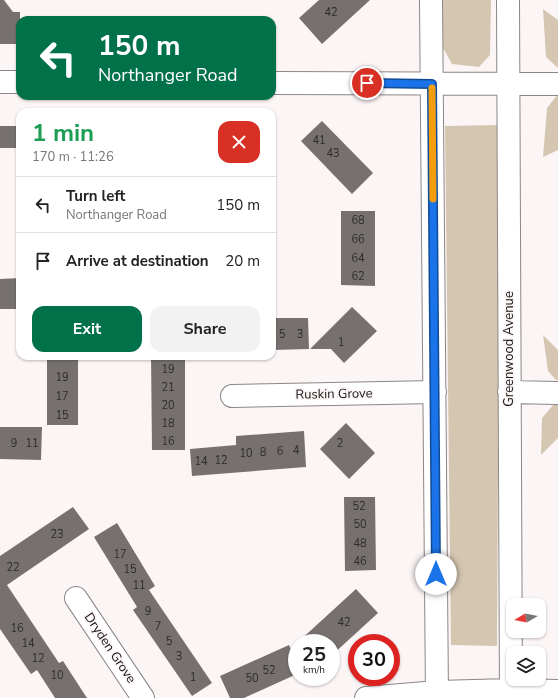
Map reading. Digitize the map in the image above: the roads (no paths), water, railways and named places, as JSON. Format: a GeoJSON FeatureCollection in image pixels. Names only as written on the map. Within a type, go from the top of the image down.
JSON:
{"type":"FeatureCollection","features":[{"type":"Feature","properties":{"kind":"street"},"geometry":{"type":"LineString","coordinates":[[431,0],[437,695]]}},
{"type":"Feature","properties":{"kind":"street","name":"Greenwood Avenue"},"geometry":{"type":"LineString","coordinates":[[508,0],[511,694]]}},
{"type":"Feature","properties":{"kind":"street"},"geometry":{"type":"LineString","coordinates":[[0,82],[16,82]]}},
{"type":"Feature","properties":{"kind":"street"},"geometry":{"type":"LineString","coordinates":[[276,83],[558,84]]}},
{"type":"Feature","properties":{"kind":"street","name":"Ruskin Grove"},"geometry":{"type":"LineString","coordinates":[[232,396],[435,392]]}},
{"type":"Feature","properties":{"kind":"street"},"geometry":{"type":"LineString","coordinates":[[509,392],[558,393]]}},
{"type":"Feature","properties":{"kind":"street","name":"Dryden Grove"},"geometry":{"type":"LineString","coordinates":[[76,598],[143,698]]}},
{"type":"Feature","properties":{"kind":"street"},"geometry":{"type":"LineString","coordinates":[[366,698],[373,696],[558,692]]}}]}
